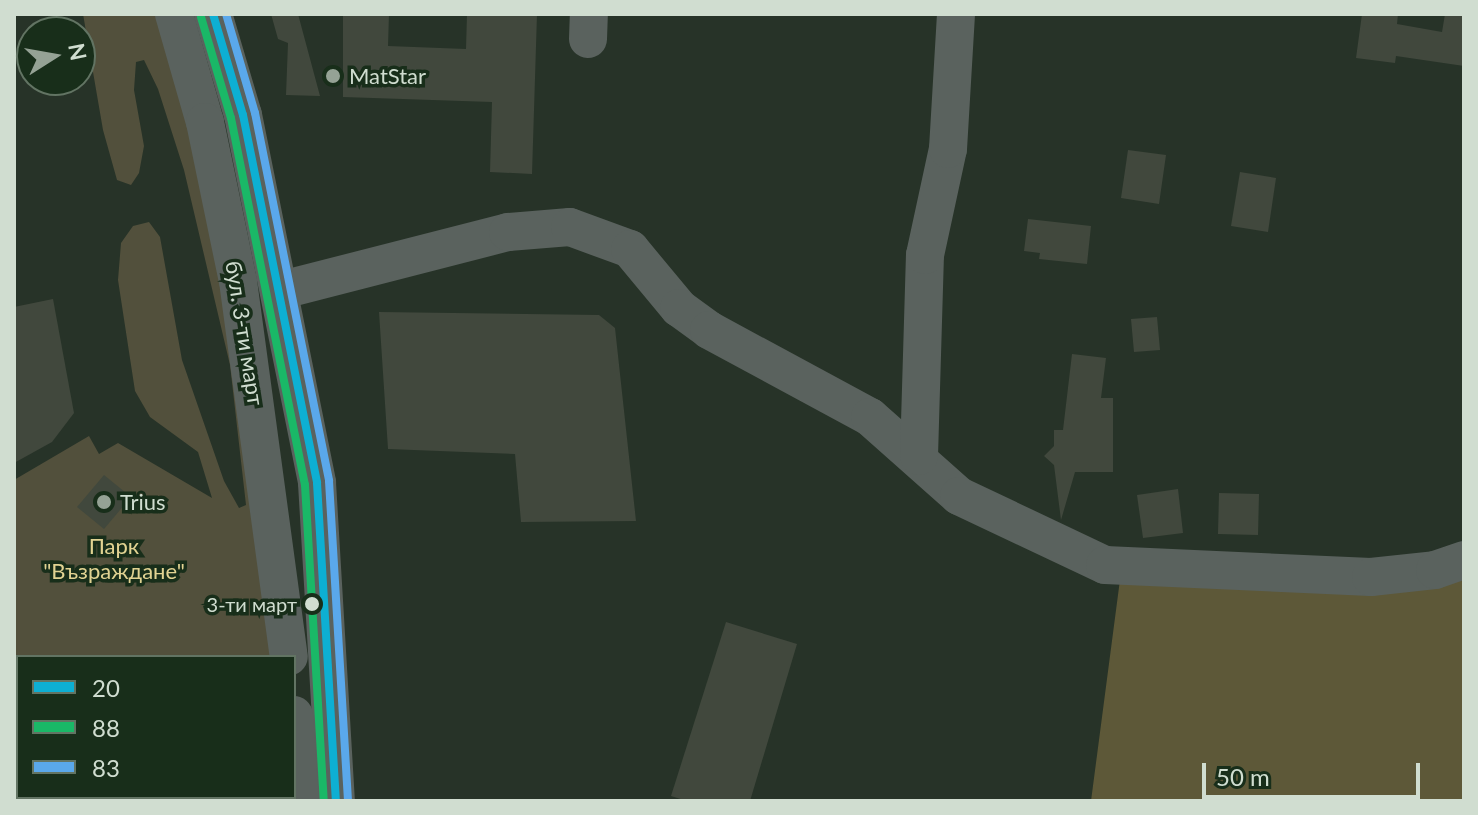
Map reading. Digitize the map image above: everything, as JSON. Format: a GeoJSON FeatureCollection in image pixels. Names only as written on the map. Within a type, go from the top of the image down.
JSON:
{"type":"FeatureCollection","features":[{"type":"Feature","properties":{"kind":"street","name":"бул. 3-ти март"},"geometry":{"type":"LineString","coordinates":[[174,14],[205,122],[238,281],[289,655]]}},
{"type":"Feature","properties":{"kind":"street","name":"бул. 3-ти март"},"geometry":{"type":"LineString","coordinates":[[213,14],[243,115],[282,290],[317,483],[336,801]]}},
{"type":"Feature","properties":{"kind":"street"},"geometry":{"type":"LineString","coordinates":[[919,456],[925,255],[948,149],[956,14]]}},
{"type":"Feature","properties":{"kind":"street"},"geometry":{"type":"LineString","coordinates":[[282,290],[508,232],[570,227],[630,249],[679,308],[709,330],[870,417],[919,456],[959,496],[1105,565],[1371,577],[1435,570],[1464,560]]}},
{"type":"Feature","properties":{"kind":"street"},"geometry":{"type":"LineString","coordinates":[[296,744],[300,801]]}},
{"type":"Feature","properties":{"kind":"green space","name":"Парк \"Възраждане\""},"geometry":{"type":"Polygon","coordinates":[[[83,14],[162,14],[225,256],[272,655],[16,655],[16,799],[293,801],[14,801],[14,480],[89,436],[99,454],[118,443],[212,498],[198,452],[150,417],[135,391],[118,280],[121,243],[133,226],[149,222],[160,237],[182,360],[224,481],[239,508],[246,505],[230,365],[184,170],[158,89],[144,60],[136,62],[134,90],[144,146],[139,173],[131,185],[117,180],[96,89],[96,16],[83,14]]]}},
{"type":"Feature","properties":{"kind":"shaded area"},"geometry":{"type":"Polygon","coordinates":[[[1464,551],[1464,801],[1091,801],[1121,572],[1344,570],[1464,551]]]}},
{"type":"Feature","properties":{"kind":"building"},"geometry":{"type":"Polygon","coordinates":[[[271,14],[298,14],[320,96],[286,95],[288,43],[278,39],[271,14]]]}},
{"type":"Feature","properties":{"kind":"building"},"geometry":{"type":"Polygon","coordinates":[[[343,14],[389,14],[388,46],[466,49],[467,14],[537,14],[532,174],[490,172],[492,102],[343,97],[343,14]]]}},
{"type":"Feature","properties":{"kind":"building"},"geometry":{"type":"Polygon","coordinates":[[[1362,14],[1398,14],[1397,24],[1442,32],[1445,14],[1464,14],[1464,66],[1396,56],[1395,63],[1356,58],[1362,14]]]}},
{"type":"Feature","properties":{"kind":"building"},"geometry":{"type":"Polygon","coordinates":[[[1128,150],[1166,155],[1159,204],[1121,198],[1128,150]]]}},
{"type":"Feature","properties":{"kind":"building"},"geometry":{"type":"Polygon","coordinates":[[[1240,172],[1276,178],[1268,232],[1231,226],[1240,172]]]}},
{"type":"Feature","properties":{"kind":"building"},"geometry":{"type":"Polygon","coordinates":[[[1028,219],[1091,226],[1087,264],[1039,259],[1040,253],[1024,251],[1028,219]]]}},
{"type":"Feature","properties":{"kind":"building"},"geometry":{"type":"Polygon","coordinates":[[[53,299],[74,413],[52,442],[14,463],[14,307],[53,299]]]}},
{"type":"Feature","properties":{"kind":"building"},"geometry":{"type":"Polygon","coordinates":[[[379,312],[599,315],[615,328],[636,521],[521,522],[515,454],[388,449],[379,312]]]}},
{"type":"Feature","properties":{"kind":"building"},"geometry":{"type":"Polygon","coordinates":[[[1157,317],[1160,350],[1134,352],[1131,319],[1157,317]]]}},
{"type":"Feature","properties":{"kind":"building"},"geometry":{"type":"Polygon","coordinates":[[[1072,354],[1106,358],[1101,398],[1113,398],[1113,472],[1075,472],[1061,520],[1054,465],[1044,456],[1054,446],[1054,430],[1063,430],[1072,354]]]}},
{"type":"Feature","properties":{"kind":"building","name":"Trius"},"geometry":{"type":"Polygon","coordinates":[[[104,475],[131,497],[104,529],[77,507],[104,475]]]}},
{"type":"Feature","properties":{"kind":"building"},"geometry":{"type":"Polygon","coordinates":[[[1178,489],[1183,533],[1143,538],[1137,495],[1178,489]]]}},
{"type":"Feature","properties":{"kind":"building"},"geometry":{"type":"Polygon","coordinates":[[[1219,493],[1259,494],[1258,535],[1218,534],[1219,493]]]}},
{"type":"Feature","properties":{"kind":"building"},"geometry":{"type":"Polygon","coordinates":[[[726,622],[797,644],[750,801],[687,801],[671,796],[726,622]]]}},
{"type":"Feature","properties":{"kind":"transit line","name":"20"},"geometry":{"type":"LineString","coordinates":[[213,14],[243,115],[317,483],[336,801]]}},
{"type":"Feature","properties":{"kind":"transit line","name":"83"},"geometry":{"type":"LineString","coordinates":[[226,14],[255,113],[329,481],[348,800]]}},
{"type":"Feature","properties":{"kind":"transit line","name":"88"},"geometry":{"type":"LineString","coordinates":[[201,17],[231,118],[305,485],[324,801]]}},
{"type":"Feature","properties":{"kind":"place","name":"MatStar"},"geometry":{"type":"Point","coordinates":[333,76]}},
{"type":"Feature","properties":{"kind":"place","name":"Trius"},"geometry":{"type":"Point","coordinates":[104,502]}},
{"type":"Feature","properties":{"kind":"place","name":"3-ти март"},"geometry":{"type":"Point","coordinates":[312,604]}}]}
